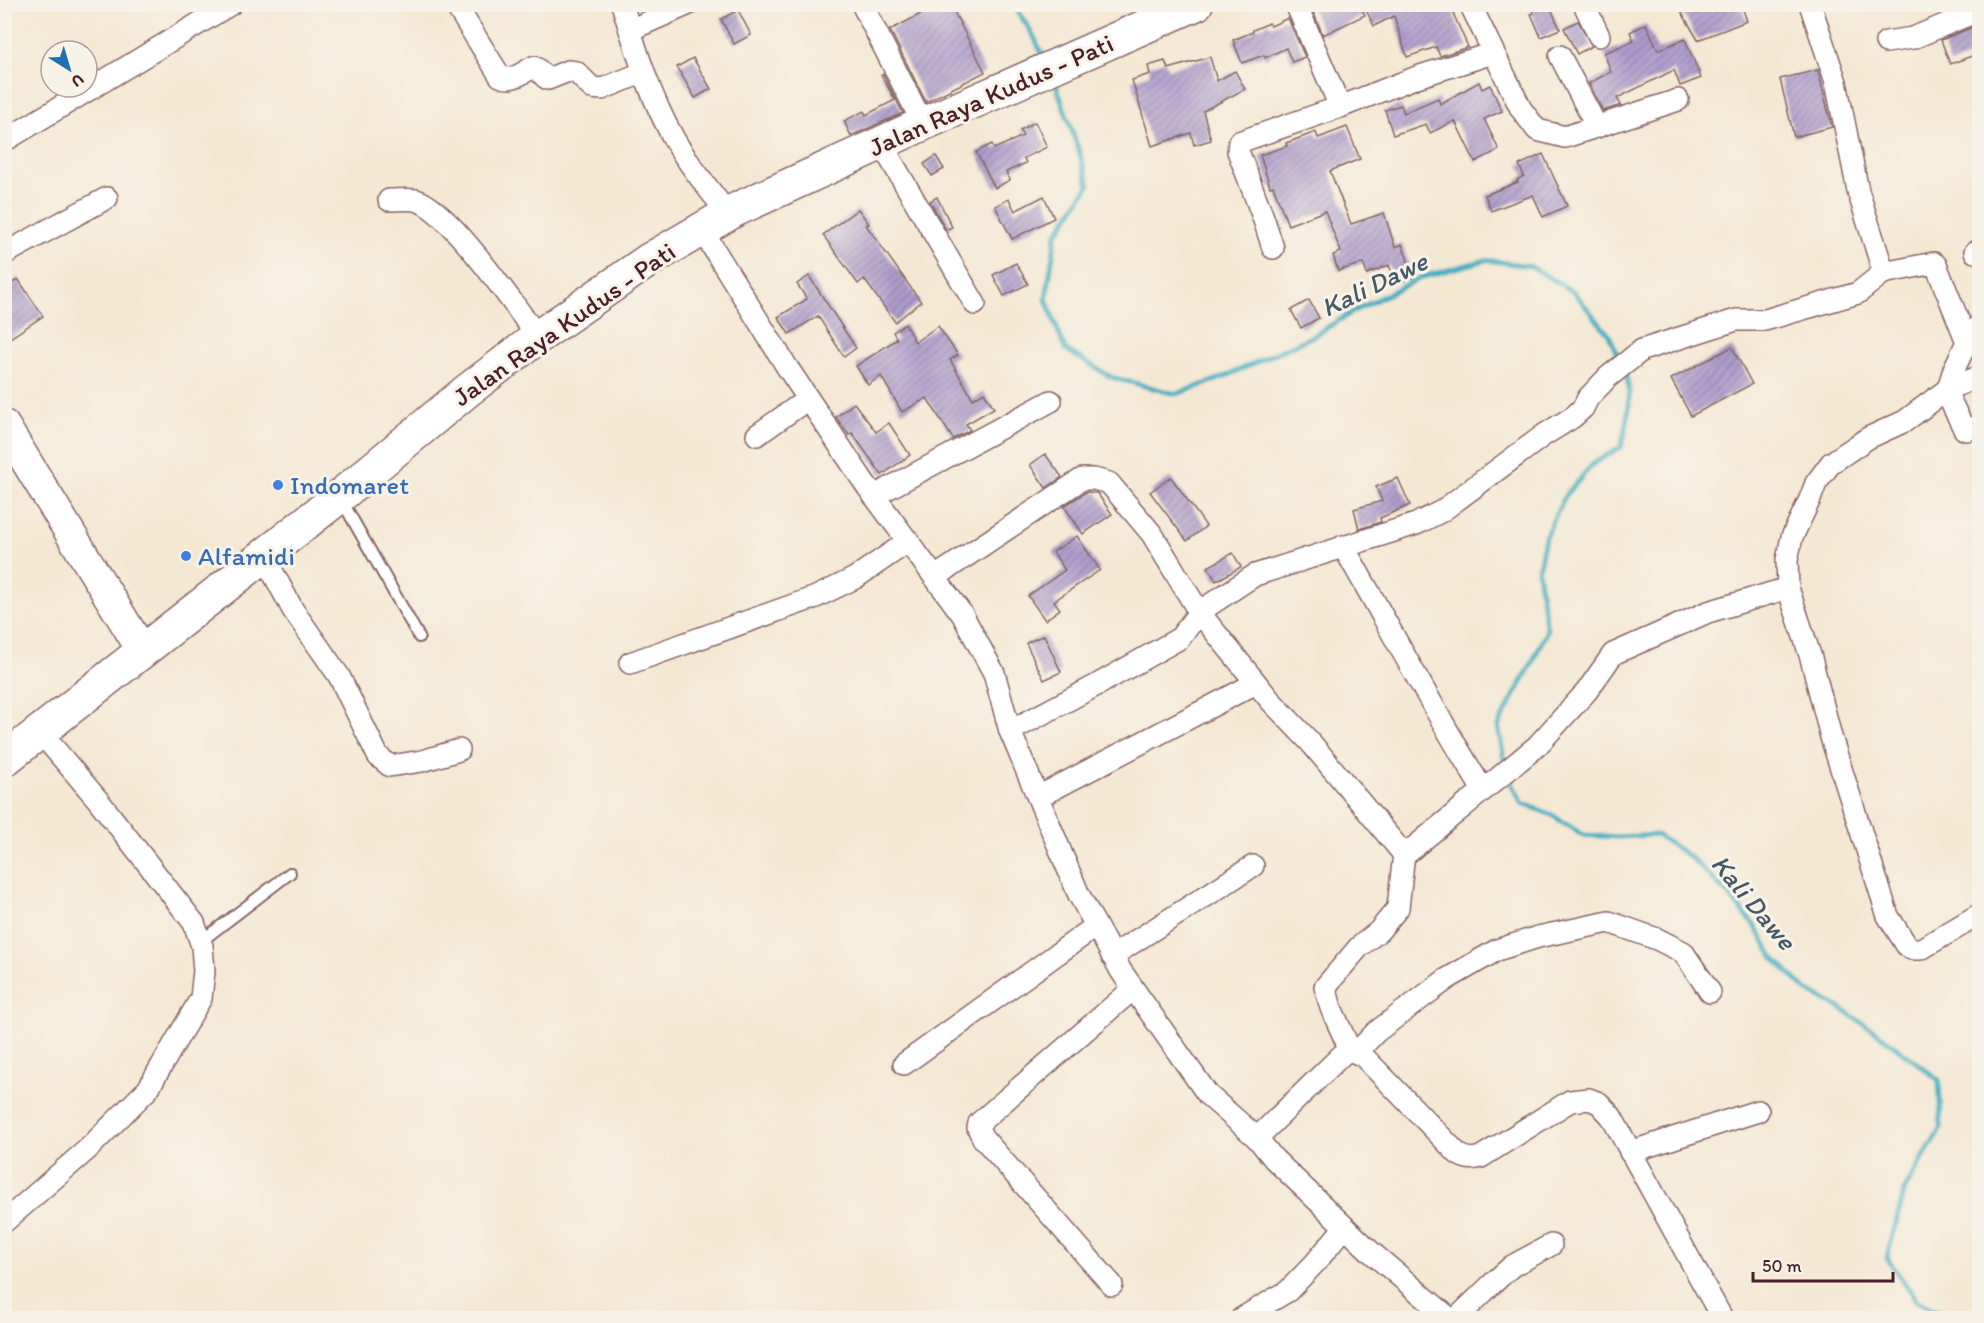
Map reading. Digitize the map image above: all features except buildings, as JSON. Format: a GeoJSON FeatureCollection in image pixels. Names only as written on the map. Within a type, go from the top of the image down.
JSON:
{"type":"FeatureCollection","features":[{"type":"Feature","properties":{"kind":"highway","name":"Jalan Raya Kudus - Pati"},"geometry":{"type":"LineString","coordinates":[[17,745],[143,652],[538,336],[649,260],[715,222],[881,143],[1196,4]]}},
{"type":"Feature","properties":{"kind":"street"},"geometry":{"type":"LineString","coordinates":[[4,141],[231,4]]}},
{"type":"Feature","properties":{"kind":"street"},"geometry":{"type":"LineString","coordinates":[[455,4],[503,78],[514,77],[533,66],[537,67],[548,79],[568,70],[576,72],[592,88],[602,89],[644,72]]}},
{"type":"Feature","properties":{"kind":"street"},"geometry":{"type":"LineString","coordinates":[[622,4],[644,72],[677,145],[808,399],[874,496],[962,614],[994,674],[1010,731],[1079,895],[1112,956],[1208,1095],[1257,1138],[1274,1160],[1371,1252],[1449,1318]]}},
{"type":"Feature","properties":{"kind":"street"},"geometry":{"type":"LineString","coordinates":[[630,30],[689,4]]}},
{"type":"Feature","properties":{"kind":"street"},"geometry":{"type":"LineString","coordinates":[[862,4],[923,124]]}},
{"type":"Feature","properties":{"kind":"street"},"geometry":{"type":"LineString","coordinates":[[1296,4],[1340,106]]}},
{"type":"Feature","properties":{"kind":"street"},"geometry":{"type":"LineString","coordinates":[[1470,4],[1521,110],[1537,130],[1565,137],[1678,100]]}},
{"type":"Feature","properties":{"kind":"street"},"geometry":{"type":"LineString","coordinates":[[1584,4],[1599,36]]}},
{"type":"Feature","properties":{"kind":"street"},"geometry":{"type":"LineString","coordinates":[[1809,4],[1836,82],[1858,191],[1883,273]]}},
{"type":"Feature","properties":{"kind":"street"},"geometry":{"type":"LineString","coordinates":[[1886,42],[1912,38],[1980,10]]}},
{"type":"Feature","properties":{"kind":"street"},"geometry":{"type":"LineString","coordinates":[[1273,248],[1238,151],[1239,142],[1416,77],[1493,52]]}},
{"type":"Feature","properties":{"kind":"street"},"geometry":{"type":"LineString","coordinates":[[1560,56],[1597,127]]}},
{"type":"Feature","properties":{"kind":"street"},"geometry":{"type":"LineString","coordinates":[[881,143],[975,304]]}},
{"type":"Feature","properties":{"kind":"street"},"geometry":{"type":"LineString","coordinates":[[4,254],[107,198]]}},
{"type":"Feature","properties":{"kind":"street"},"geometry":{"type":"LineString","coordinates":[[389,200],[417,200],[437,212],[457,231],[538,336]]}},
{"type":"Feature","properties":{"kind":"street"},"geometry":{"type":"LineString","coordinates":[[1010,731],[1180,638],[1199,612],[1255,575],[1416,524],[1442,512],[1544,435],[1573,417],[1608,377],[1642,350],[1736,320],[1765,320],[1858,293],[1883,273],[1934,263],[1967,342]]}},
{"type":"Feature","properties":{"kind":"street"},"geometry":{"type":"LineString","coordinates":[[1980,324],[1967,342],[1947,390],[1964,429],[1980,425]]}},
{"type":"Feature","properties":{"kind":"street"},"geometry":{"type":"LineString","coordinates":[[1980,376],[1947,390],[1905,421],[1868,438],[1831,464],[1816,483],[1792,537],[1787,560],[1788,588],[1811,658],[1831,737],[1888,916],[1907,946],[1917,950],[1980,914]]}},
{"type":"Feature","properties":{"kind":"street"},"geometry":{"type":"LineString","coordinates":[[757,435],[808,399]]}},
{"type":"Feature","properties":{"kind":"street"},"geometry":{"type":"LineString","coordinates":[[874,496],[1051,401]]}},
{"type":"Feature","properties":{"kind":"street"},"geometry":{"type":"LineString","coordinates":[[4,425],[143,652]]}},
{"type":"Feature","properties":{"kind":"street"},"geometry":{"type":"LineString","coordinates":[[935,577],[1082,479],[1109,483],[1152,534],[1199,612],[1270,700],[1311,743],[1404,853],[1398,908],[1379,931],[1359,947],[1325,987],[1331,1008],[1354,1051],[1363,1056],[1458,1154],[1465,1158],[1481,1157],[1570,1101],[1589,1099],[1599,1103],[1611,1116],[1722,1318]]}},
{"type":"Feature","properties":{"kind":"street"},"geometry":{"type":"LineString","coordinates":[[630,663],[816,597],[855,578],[909,542]]}},
{"type":"Feature","properties":{"kind":"street"},"geometry":{"type":"LineString","coordinates":[[1343,546],[1444,727],[1483,790]]}},
{"type":"Feature","properties":{"kind":"street"},"geometry":{"type":"LineString","coordinates":[[264,556],[293,610],[339,676],[378,756],[390,766],[459,750]]}},
{"type":"Feature","properties":{"kind":"street"},"geometry":{"type":"LineString","coordinates":[[1404,853],[1407,853],[1537,746],[1587,691],[1613,654],[1707,612],[1788,588]]}},
{"type":"Feature","properties":{"kind":"street"},"geometry":{"type":"LineString","coordinates":[[1038,797],[1256,682]]}},
{"type":"Feature","properties":{"kind":"street"},"geometry":{"type":"LineString","coordinates":[[4,1222],[89,1148],[148,1089],[201,998],[204,971],[201,942],[194,923],[98,800],[17,745]]}},
{"type":"Feature","properties":{"kind":"street"},"geometry":{"type":"LineString","coordinates":[[1112,956],[1253,866]]}},
{"type":"Feature","properties":{"kind":"street"},"geometry":{"type":"LineString","coordinates":[[1257,1138],[1344,1053],[1354,1051],[1447,979],[1497,950],[1538,936],[1609,922],[1657,939],[1683,952],[1710,993]]}},
{"type":"Feature","properties":{"kind":"street"},"geometry":{"type":"LineString","coordinates":[[904,1064],[1096,926]]}},
{"type":"Feature","properties":{"kind":"street"},"geometry":{"type":"LineString","coordinates":[[1112,1285],[983,1138],[978,1128],[979,1123],[1133,989]]}},
{"type":"Feature","properties":{"kind":"street"},"geometry":{"type":"LineString","coordinates":[[1630,1152],[1758,1111]]}},
{"type":"Feature","properties":{"kind":"street"},"geometry":{"type":"LineString","coordinates":[[1242,1318],[1288,1291],[1345,1227]]}},
{"type":"Feature","properties":{"kind":"street"},"geometry":{"type":"LineString","coordinates":[[1457,1318],[1512,1266],[1551,1245]]}},
{"type":"Feature","properties":{"kind":"lane"},"geometry":{"type":"LineString","coordinates":[[340,496],[419,637]]}},
{"type":"Feature","properties":{"kind":"lane"},"geometry":{"type":"LineString","coordinates":[[201,942],[290,873]]}},
{"type":"Feature","properties":{"kind":"waterway","name":"Kali Dawe"},"geometry":{"type":"LineString","coordinates":[[1013,4],[1033,35],[1045,60]]}},
{"type":"Feature","properties":{"kind":"waterway","name":"Kali Dawe"},"geometry":{"type":"LineString","coordinates":[[1054,79],[1089,185],[1056,235],[1046,299],[1065,349],[1111,377],[1176,394],[1222,378],[1315,335],[1356,310],[1422,277],[1486,260],[1530,266],[1574,292],[1609,335],[1620,361]]}},
{"type":"Feature","properties":{"kind":"waterway","name":"Kali Dawe"},"geometry":{"type":"LineString","coordinates":[[1505,764],[1498,726],[1547,630],[1538,572],[1545,537],[1565,496],[1594,463],[1621,447],[1628,418],[1629,398],[1624,370]]}},
{"type":"Feature","properties":{"kind":"waterway","name":"Kali Dawe"},"geometry":{"type":"LineString","coordinates":[[1508,776],[1522,803],[1552,815],[1583,835],[1617,837],[1657,835],[1690,857],[1727,893],[1754,925],[1774,958],[1806,990],[1840,1008],[1882,1036],[1939,1080],[1941,1127],[1905,1189],[1887,1258],[1917,1301],[1951,1318]]}},
{"type":"Feature","properties":{"kind":"place","name":"Indomaret"},"geometry":{"type":"Point","coordinates":[278,485]}},
{"type":"Feature","properties":{"kind":"place","name":"Alfamidi"},"geometry":{"type":"Point","coordinates":[186,556]}}]}
